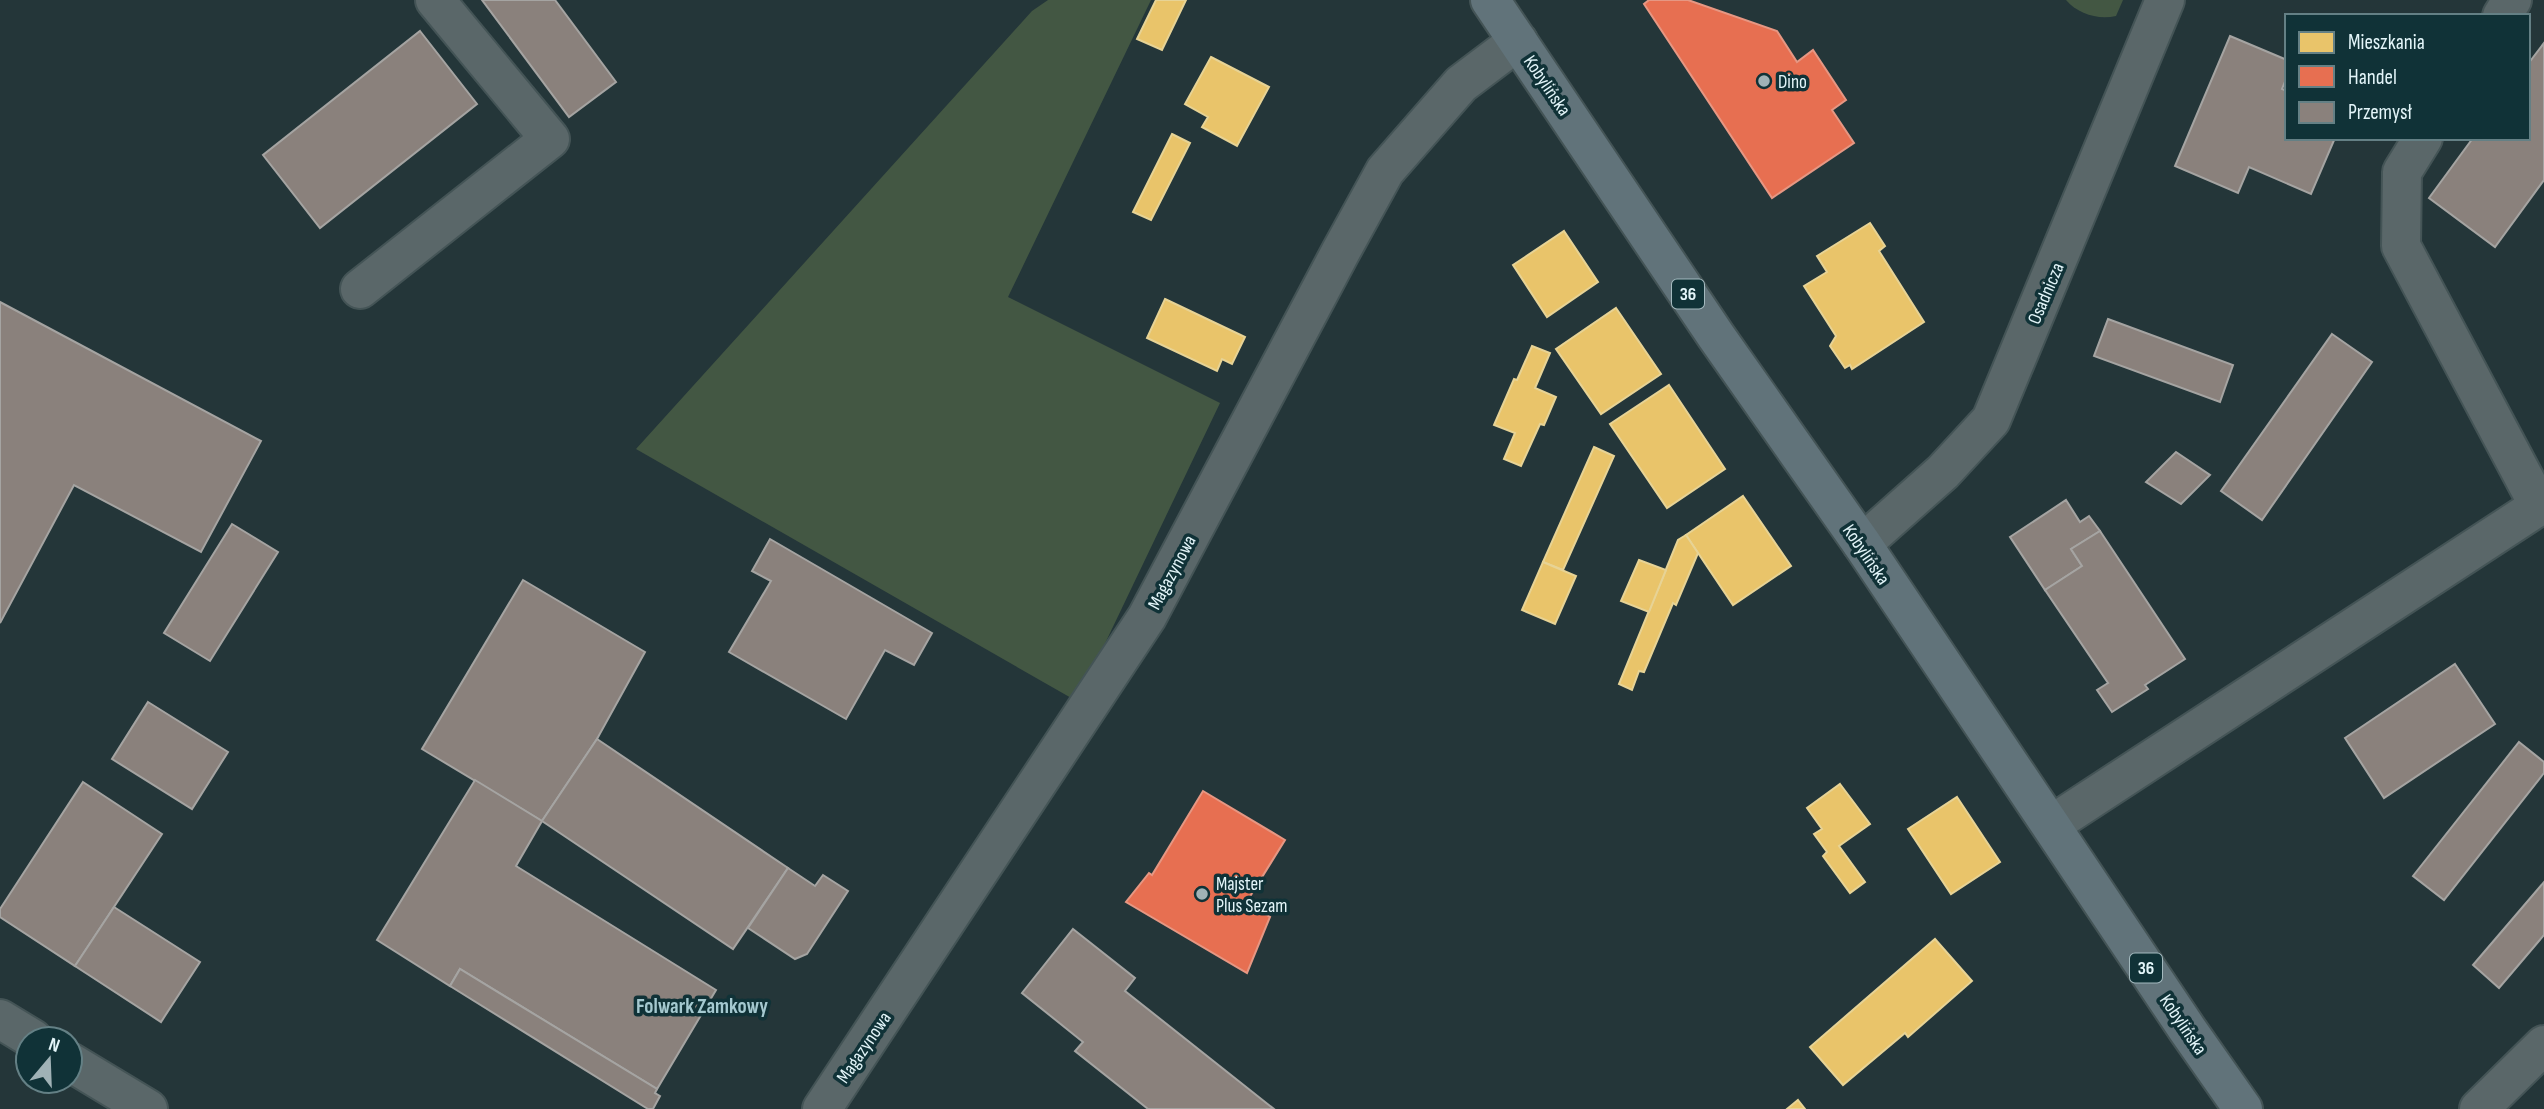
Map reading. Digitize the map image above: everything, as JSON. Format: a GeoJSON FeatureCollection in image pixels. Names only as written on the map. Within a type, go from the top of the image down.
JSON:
{"type":"FeatureCollection","features":[{"type":"Feature","properties":{"kind":"main road","name":"Kobylińska"},"geometry":{"type":"LineString","coordinates":[[1490,0],[2243,1109]]}},
{"type":"Feature","properties":{"kind":"street"},"geometry":{"type":"LineString","coordinates":[[360,289],[550,139],[435,0]]}},
{"type":"Feature","properties":{"kind":"street","name":"Osadnicza"},"geometry":{"type":"LineString","coordinates":[[1861,544],[1943,472],[1991,421],[2165,0]]}},
{"type":"Feature","properties":{"kind":"street","name":"Magazynowa"},"geometry":{"type":"LineString","coordinates":[[822,1109],[1147,617],[1385,171],[1461,84],[1518,41]]}},
{"type":"Feature","properties":{"kind":"street"},"geometry":{"type":"LineString","coordinates":[[2051,825],[2542,504],[2401,246],[2402,172],[2422,140]]}},
{"type":"Feature","properties":{"kind":"street"},"geometry":{"type":"LineString","coordinates":[[2479,1109],[2544,1045]]}},
{"type":"Feature","properties":{"kind":"street"},"geometry":{"type":"LineString","coordinates":[[84,1070],[148,1109]]}},
{"type":"Feature","properties":{"kind":"green space"},"geometry":{"type":"Polygon","coordinates":[[[1048,0],[1151,0],[1008,297],[1220,403],[1099,656],[1073,699],[636,449],[1032,11],[1048,0]]]}},
{"type":"Feature","properties":{"kind":"green space"},"geometry":{"type":"Polygon","coordinates":[[[2066,0],[2123,0],[2116,16],[2102,17],[2082,12],[2066,0]]]}},
{"type":"Feature","properties":{"kind":"building: Mieszkania"},"geometry":{"type":"Polygon","coordinates":[[[1156,0],[1186,0],[1162,50],[1137,39],[1156,0]]]}},
{"type":"Feature","properties":{"kind":"building: Mieszkania"},"geometry":{"type":"Polygon","coordinates":[[[1211,57],[1269,87],[1237,146],[1202,127],[1208,117],[1185,104],[1211,57]]]}},
{"type":"Feature","properties":{"kind":"building: Mieszkania"},"geometry":{"type":"Polygon","coordinates":[[[1172,134],[1190,143],[1151,220],[1133,212],[1172,134]]]}},
{"type":"Feature","properties":{"kind":"building: Mieszkania"},"geometry":{"type":"Polygon","coordinates":[[[1870,223],[1885,246],[1879,251],[1924,322],[1852,369],[1850,365],[1845,368],[1830,346],[1836,336],[1804,286],[1827,272],[1817,256],[1870,223]]]}},
{"type":"Feature","properties":{"kind":"building: Mieszkania"},"geometry":{"type":"Polygon","coordinates":[[[1564,231],[1598,282],[1547,317],[1513,265],[1564,231]]]}},
{"type":"Feature","properties":{"kind":"building: Mieszkania"},"geometry":{"type":"Polygon","coordinates":[[[1165,299],[1245,337],[1232,364],[1222,359],[1217,371],[1147,338],[1165,299]]]}},
{"type":"Feature","properties":{"kind":"building: Mieszkania"},"geometry":{"type":"Polygon","coordinates":[[[1616,308],[1661,374],[1601,414],[1556,349],[1616,308]]]}},
{"type":"Feature","properties":{"kind":"building: Mieszkania"},"geometry":{"type":"Polygon","coordinates":[[[1532,346],[1550,353],[1535,388],[1556,397],[1521,466],[1504,459],[1515,433],[1494,425],[1532,346]]]}},
{"type":"Feature","properties":{"kind":"building: Mieszkania"},"geometry":{"type":"Polygon","coordinates":[[[1669,385],[1725,469],[1667,508],[1610,424],[1669,385]]]}},
{"type":"Feature","properties":{"kind":"building: Mieszkania"},"geometry":{"type":"Polygon","coordinates":[[[1594,447],[1614,456],[1563,570],[1543,562],[1594,447]]]}},
{"type":"Feature","properties":{"kind":"building: Mieszkania"},"geometry":{"type":"Polygon","coordinates":[[[1743,496],[1791,566],[1733,605],[1686,535],[1743,496]]]}},
{"type":"Feature","properties":{"kind":"building: Mieszkania"},"geometry":{"type":"Polygon","coordinates":[[[1686,535],[1698,553],[1676,605],[1673,603],[1644,672],[1639,671],[1632,690],[1619,684],[1678,540],[1686,535]]]}},
{"type":"Feature","properties":{"kind":"building: Mieszkania"},"geometry":{"type":"Polygon","coordinates":[[[1639,560],[1666,570],[1649,612],[1621,601],[1639,560]]]}},
{"type":"Feature","properties":{"kind":"building: Mieszkania"},"geometry":{"type":"Polygon","coordinates":[[[1543,562],[1576,576],[1555,624],[1522,610],[1543,562]]]}},
{"type":"Feature","properties":{"kind":"building: Mieszkania"},"geometry":{"type":"Polygon","coordinates":[[[1840,784],[1870,824],[1839,846],[1865,882],[1850,893],[1823,856],[1827,852],[1814,834],[1822,829],[1807,808],[1840,784]]]}},
{"type":"Feature","properties":{"kind":"building: Mieszkania"},"geometry":{"type":"Polygon","coordinates":[[[1957,797],[2000,862],[1951,894],[1908,829],[1957,797]]]}},
{"type":"Feature","properties":{"kind":"building: Mieszkania"},"geometry":{"type":"Polygon","coordinates":[[[1935,939],[1972,981],[1908,1037],[1905,1033],[1843,1085],[1810,1047],[1935,939]]]}},
{"type":"Feature","properties":{"kind":"building: Mieszkania"},"geometry":{"type":"Polygon","coordinates":[[[1798,1100],[1805,1109],[1787,1109],[1798,1100]]]}},
{"type":"Feature","properties":{"kind":"building: Handel","name":"Dino"},"geometry":{"type":"Polygon","coordinates":[[[1649,0],[1688,0],[1777,31],[1797,62],[1813,50],[1846,100],[1832,110],[1854,143],[1772,198],[1644,4],[1649,0]]]}},
{"type":"Feature","properties":{"kind":"building: Handel"},"geometry":{"type":"Polygon","coordinates":[[[1203,791],[1285,840],[1246,903],[1270,917],[1247,973],[1126,902],[1149,873],[1152,875],[1203,791]]]}},
{"type":"Feature","properties":{"kind":"building: Przemysł"},"geometry":{"type":"Polygon","coordinates":[[[482,0],[555,0],[616,82],[569,117],[482,0]]]}},
{"type":"Feature","properties":{"kind":"building: Przemysł"},"geometry":{"type":"Polygon","coordinates":[[[420,31],[477,104],[320,228],[263,155],[420,31]]]}},
{"type":"Feature","properties":{"kind":"building: Przemysł"},"geometry":{"type":"Polygon","coordinates":[[[2230,36],[2285,59],[2285,82],[2282,89],[2285,90],[2285,140],[2334,140],[2311,194],[2249,167],[2238,193],[2175,166],[2230,36]]]}},
{"type":"Feature","properties":{"kind":"building: Przemysł"},"geometry":{"type":"Polygon","coordinates":[[[2544,43],[2544,180],[2495,247],[2429,198],[2472,140],[2530,140],[2530,61],[2544,43]]]}},
{"type":"Feature","properties":{"kind":"building: Przemysł"},"geometry":{"type":"Polygon","coordinates":[[[0,302],[261,441],[201,552],[74,485],[0,623],[0,302]]]}},
{"type":"Feature","properties":{"kind":"building: Przemysł"},"geometry":{"type":"Polygon","coordinates":[[[2108,319],[2233,365],[2220,402],[2094,356],[2108,319]]]}},
{"type":"Feature","properties":{"kind":"building: Przemysł"},"geometry":{"type":"Polygon","coordinates":[[[2332,334],[2372,362],[2262,520],[2221,491],[2332,334]]]}},
{"type":"Feature","properties":{"kind":"building: Przemysł"},"geometry":{"type":"Polygon","coordinates":[[[2176,452],[2210,475],[2181,504],[2146,482],[2176,452]]]}},
{"type":"Feature","properties":{"kind":"building: Przemysł"},"geometry":{"type":"Polygon","coordinates":[[[2066,500],[2080,522],[2089,516],[2100,531],[2071,549],[2082,566],[2045,590],[2010,537],[2066,500]]]}},
{"type":"Feature","properties":{"kind":"building: Przemysł"},"geometry":{"type":"Polygon","coordinates":[[[232,524],[278,552],[210,661],[164,633],[232,524]]]}},
{"type":"Feature","properties":{"kind":"building: Przemysł"},"geometry":{"type":"Polygon","coordinates":[[[2100,531],[2185,659],[2145,685],[2148,689],[2112,712],[2097,690],[2108,683],[2045,590],[2082,566],[2071,549],[2100,531]]]}},
{"type":"Feature","properties":{"kind":"building: Przemysł"},"geometry":{"type":"Polygon","coordinates":[[[770,539],[932,633],[914,665],[885,650],[846,719],[729,652],[771,581],[752,571],[770,539]]]}},
{"type":"Feature","properties":{"kind":"building: Przemysł"},"geometry":{"type":"Polygon","coordinates":[[[523,580],[645,652],[597,739],[542,821],[422,749],[523,580]]]}},
{"type":"Feature","properties":{"kind":"building: Przemysł"},"geometry":{"type":"Polygon","coordinates":[[[2455,664],[2495,724],[2384,798],[2345,738],[2455,664]]]}},
{"type":"Feature","properties":{"kind":"building: Przemysł"},"geometry":{"type":"Polygon","coordinates":[[[148,702],[228,752],[192,809],[112,759],[148,702]]]}},
{"type":"Feature","properties":{"kind":"building: Przemysł"},"geometry":{"type":"Polygon","coordinates":[[[597,739],[788,868],[733,949],[542,821],[597,739]]]}},
{"type":"Feature","properties":{"kind":"building: Przemysł"},"geometry":{"type":"Polygon","coordinates":[[[2519,742],[2544,762],[2544,773],[2444,900],[2413,876],[2519,742]]]}},
{"type":"Feature","properties":{"kind":"building: Przemysł"},"geometry":{"type":"Polygon","coordinates":[[[475,780],[542,821],[516,866],[716,990],[657,1089],[460,969],[450,986],[377,940],[475,780]]]}},
{"type":"Feature","properties":{"kind":"building: Przemysł"},"geometry":{"type":"Polygon","coordinates":[[[83,782],[162,834],[75,966],[0,917],[0,909],[83,782]]]}},
{"type":"Feature","properties":{"kind":"building: Przemysł"},"geometry":{"type":"Polygon","coordinates":[[[788,868],[815,886],[823,875],[848,891],[807,954],[795,959],[748,928],[788,868]]]}},
{"type":"Feature","properties":{"kind":"building: Przemysł"},"geometry":{"type":"Polygon","coordinates":[[[2544,882],[2544,935],[2499,988],[2473,965],[2544,882]]]}},
{"type":"Feature","properties":{"kind":"building: Przemysł"},"geometry":{"type":"Polygon","coordinates":[[[114,907],[200,962],[161,1022],[75,966],[114,907]]]}},
{"type":"Feature","properties":{"kind":"building: Przemysł"},"geometry":{"type":"Polygon","coordinates":[[[1073,929],[1135,978],[1125,991],[1274,1109],[1148,1109],[1075,1051],[1083,1042],[1022,993],[1073,929]]]}},
{"type":"Feature","properties":{"kind":"building: Przemysł"},"geometry":{"type":"Polygon","coordinates":[[[460,969],[657,1089],[655,1093],[660,1096],[653,1109],[648,1109],[450,986],[460,969]]]}},
{"type":"Feature","properties":{"kind":"place","name":"Dino"},"geometry":{"type":"Point","coordinates":[1764,81]}},
{"type":"Feature","properties":{"kind":"place","name":"Majster Plus Sezam"},"geometry":{"type":"Point","coordinates":[1202,894]}},
{"type":"Feature","properties":{"kind":"district","name":"Folwark Zamkowy"},"geometry":{"type":"Point","coordinates":[702,1006]}}]}
